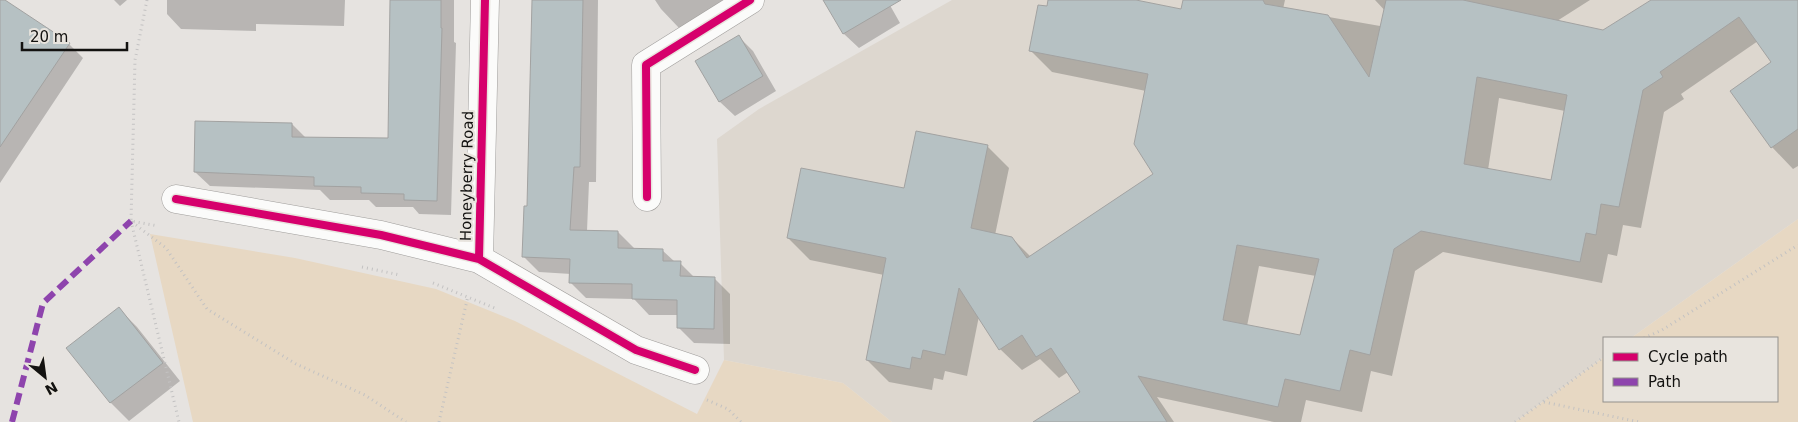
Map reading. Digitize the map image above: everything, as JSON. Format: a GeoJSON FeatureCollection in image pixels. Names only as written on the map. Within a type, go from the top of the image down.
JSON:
{"type":"FeatureCollection","features":[{"type":"Feature","properties":{"kind":"street","name":"Honeyberry Road"},"geometry":{"type":"LineString","coordinates":[[485,0],[479,259],[636,350],[695,370]]}},
{"type":"Feature","properties":{"kind":"street"},"geometry":{"type":"LineString","coordinates":[[647,197],[646,65],[750,0]]}},
{"type":"Feature","properties":{"kind":"street"},"geometry":{"type":"LineString","coordinates":[[176,199],[381,235],[479,259]]}},
{"type":"Feature","properties":{"kind":"path"},"geometry":{"type":"LineString","coordinates":[[179,422],[131,221],[166,248],[207,309],[296,364],[365,395],[406,422]]}},
{"type":"Feature","properties":{"kind":"path"},"geometry":{"type":"LineString","coordinates":[[1646,337],[1662,330],[1798,245]]}},
{"type":"Feature","properties":{"kind":"path"},"geometry":{"type":"LineString","coordinates":[[439,422],[468,297],[479,259]]}},
{"type":"Feature","properties":{"kind":"path"},"geometry":{"type":"LineString","coordinates":[[1515,422],[1603,359]]}},
{"type":"Feature","properties":{"kind":"path"},"geometry":{"type":"LineString","coordinates":[[1543,402],[1639,422]]}},
{"type":"Feature","properties":{"kind":"shaded area"},"geometry":{"type":"Polygon","coordinates":[[[952,0],[1798,0],[1798,219],[1632,337],[1603,337],[1603,358],[1515,422],[892,422],[843,383],[724,360],[717,139],[759,109],[952,0]]]}},
{"type":"Feature","properties":{"kind":"shaded area"},"geometry":{"type":"Polygon","coordinates":[[[1798,219],[1798,422],[1515,422],[1603,358],[1603,402],[1778,402],[1778,337],[1632,337],[1798,219]]]}},
{"type":"Feature","properties":{"kind":"shaded area"},"geometry":{"type":"Polygon","coordinates":[[[150,234],[295,258],[436,289],[515,321],[697,414],[724,360],[843,383],[892,422],[193,422],[150,234]]]}},
{"type":"Feature","properties":{"kind":"building"},"geometry":{"type":"Polygon","coordinates":[[[0,0],[5,0],[70,43],[0,147],[0,0]]]}},
{"type":"Feature","properties":{"kind":"building"},"geometry":{"type":"Polygon","coordinates":[[[390,0],[441,0],[442,28],[437,201],[404,200],[404,194],[361,193],[361,187],[314,186],[314,177],[194,172],[195,121],[292,123],[292,137],[388,138],[390,0]]]}},
{"type":"Feature","properties":{"kind":"building"},"geometry":{"type":"Polygon","coordinates":[[[532,0],[583,0],[580,167],[574,167],[570,230],[618,231],[618,248],[663,249],[663,261],[681,261],[680,276],[715,277],[714,329],[677,328],[677,300],[632,299],[632,284],[569,283],[570,259],[522,257],[524,206],[527,206],[532,0]]]}},
{"type":"Feature","properties":{"kind":"building"},"geometry":{"type":"Polygon","coordinates":[[[823,0],[901,0],[843,34],[823,0]]]}},
{"type":"Feature","properties":{"kind":"building"},"geometry":{"type":"Polygon","coordinates":[[[1048,0],[1136,0],[1181,9],[1183,0],[1263,0],[1265,4],[1328,15],[1369,77],[1386,0],[1463,0],[1603,30],[1651,0],[1798,0],[1798,129],[1771,148],[1730,91],[1771,62],[1739,17],[1660,72],[1663,77],[1643,90],[1619,207],[1601,204],[1596,235],[1586,233],[1580,262],[1421,231],[1394,249],[1370,355],[1350,350],[1340,391],[1285,379],[1278,407],[1138,376],[1167,422],[1033,422],[1080,392],[1051,348],[1036,357],[1022,335],[999,350],[959,288],[945,355],[923,350],[921,359],[912,357],[910,369],[866,360],[886,258],[787,238],[801,168],[904,188],[916,131],[988,145],[971,228],[1012,237],[1027,258],[1153,174],[1134,144],[1148,74],[1029,51],[1038,5],[1047,6],[1048,0]],[[1477,77],[1464,164],[1551,180],[1567,95],[1477,77]],[[1237,245],[1223,320],[1300,335],[1319,259],[1237,245]]]}},
{"type":"Feature","properties":{"kind":"building"},"geometry":{"type":"Polygon","coordinates":[[[739,35],[763,76],[719,102],[695,61],[739,35]]]}},
{"type":"Feature","properties":{"kind":"building"},"geometry":{"type":"Polygon","coordinates":[[[119,307],[163,363],[110,403],[66,348],[119,307]]]}},
{"type":"Feature","properties":{"kind":"marked path"},"geometry":{"type":"LineString","coordinates":[[12,422],[43,303],[131,221]]}},
{"type":"Feature","properties":{"kind":"cycle path"},"geometry":{"type":"LineString","coordinates":[[485,0],[479,259],[636,350],[695,370]]}},
{"type":"Feature","properties":{"kind":"cycle path"},"geometry":{"type":"LineString","coordinates":[[647,197],[646,65],[750,0]]}},
{"type":"Feature","properties":{"kind":"cycle path"},"geometry":{"type":"LineString","coordinates":[[176,199],[381,235],[479,259]]}}]}
